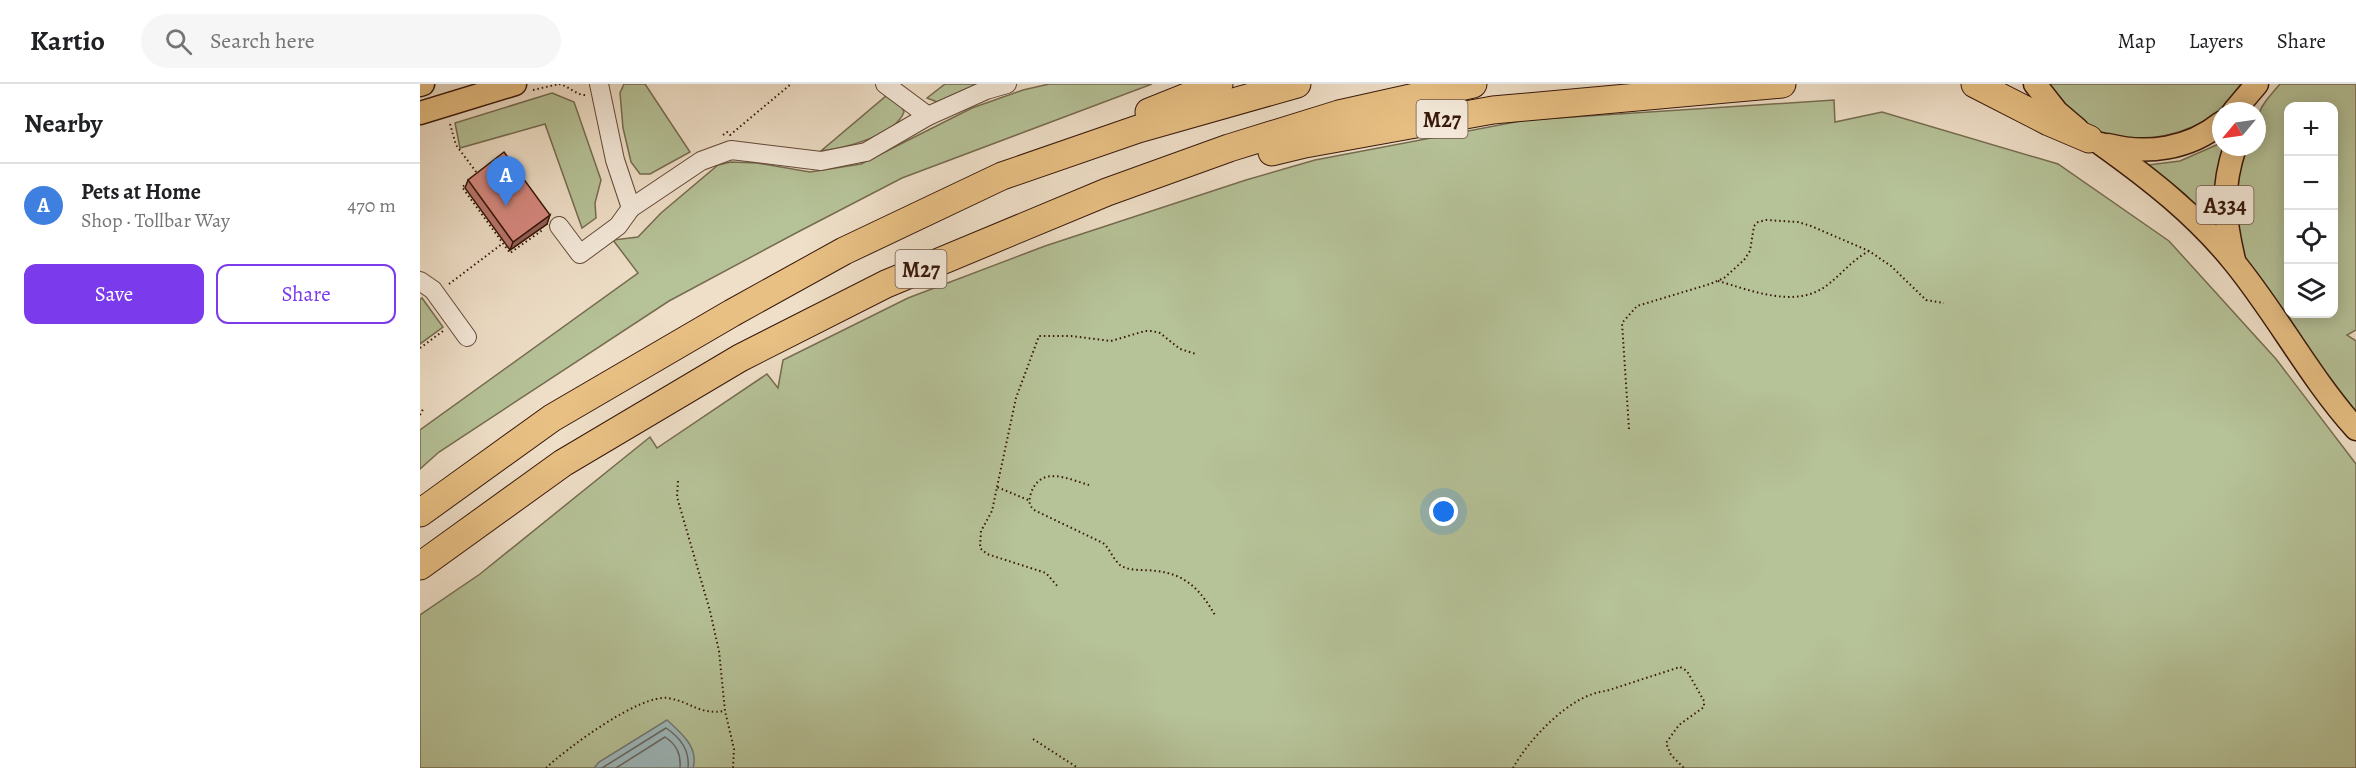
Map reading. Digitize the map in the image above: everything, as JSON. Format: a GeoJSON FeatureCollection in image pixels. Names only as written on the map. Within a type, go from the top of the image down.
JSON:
{"type":"FeatureCollection","features":[{"type":"Feature","properties":{"kind":"highway","name":"M27"},"geometry":{"type":"LineString","coordinates":[[420,513],[552,418],[844,251],[1002,176],[1188,95],[1219,84]]}},
{"type":"Feature","properties":{"kind":"highway","name":"M27"},"geometry":{"type":"LineString","coordinates":[[1002,176],[1138,129],[1297,84]]}},
{"type":"Feature","properties":{"kind":"highway","name":"M27"},"geometry":{"type":"LineString","coordinates":[[420,566],[563,463],[740,358],[886,284],[1107,192],[1229,147],[1339,114],[1473,84]]}},
{"type":"Feature","properties":{"kind":"highway","name":"M27"},"geometry":{"type":"LineString","coordinates":[[1107,192],[1305,144],[1493,110],[1782,84]]}},
{"type":"Feature","properties":{"kind":"highway"},"geometry":{"type":"LineString","coordinates":[[1975,84],[2049,122],[2095,141]]}},
{"type":"Feature","properties":{"kind":"main road"},"geometry":{"type":"LineString","coordinates":[[420,113],[515,84]]}},
{"type":"Feature","properties":{"kind":"main road"},"geometry":{"type":"LineString","coordinates":[[2035,84],[2057,112],[2095,141],[2138,150],[2156,150],[2189,142],[2212,130]]}},
{"type":"Feature","properties":{"kind":"main road"},"geometry":{"type":"LineString","coordinates":[[2242,102],[2257,85]]}},
{"type":"Feature","properties":{"kind":"main road"},"geometry":{"type":"LineString","coordinates":[[2251,102],[2257,85]]}},
{"type":"Feature","properties":{"kind":"main road","name":"A334"},"geometry":{"type":"LineString","coordinates":[[2095,141],[2172,196],[2235,263],[2332,403],[2356,429]]}},
{"type":"Feature","properties":{"kind":"main road","name":"A334"},"geometry":{"type":"LineString","coordinates":[[2233,156],[2224,194],[2225,212],[2235,263]]}},
{"type":"Feature","properties":{"kind":"lane"},"geometry":{"type":"LineString","coordinates":[[599,84],[615,160],[631,208]]}},
{"type":"Feature","properties":{"kind":"lane"},"geometry":{"type":"LineString","coordinates":[[885,84],[928,116]]}},
{"type":"Feature","properties":{"kind":"lane"},"geometry":{"type":"LineString","coordinates":[[552,227],[580,254],[618,226],[631,208],[701,161],[731,150],[821,161],[866,152],[928,116],[986,90],[1006,84]]}},
{"type":"Feature","properties":{"kind":"lane"},"geometry":{"type":"LineString","coordinates":[[420,281],[433,290],[467,337]]}},
{"type":"Feature","properties":{"kind":"path"},"geometry":{"type":"LineString","coordinates":[[717,138],[727,132],[730,135],[791,84]]}},
{"type":"Feature","properties":{"kind":"path"},"geometry":{"type":"LineString","coordinates":[[449,119],[456,145],[478,176]]}},
{"type":"Feature","properties":{"kind":"path"},"geometry":{"type":"LineString","coordinates":[[470,182],[462,188],[510,254],[552,227]]}},
{"type":"Feature","properties":{"kind":"path"},"geometry":{"type":"LineString","coordinates":[[1629,429],[1622,323],[1637,306],[1718,281],[1736,269],[1750,251],[1754,226],[1758,222],[1766,220],[1798,222],[1812,226],[1869,251],[1892,266],[1926,300],[1944,303]]}},
{"type":"Feature","properties":{"kind":"path"},"geometry":{"type":"LineString","coordinates":[[441,290],[503,244]]}},
{"type":"Feature","properties":{"kind":"path"},"geometry":{"type":"LineString","coordinates":[[1718,281],[1780,296],[1811,294],[1826,286],[1860,256],[1869,251]]}},
{"type":"Feature","properties":{"kind":"path"},"geometry":{"type":"LineString","coordinates":[[420,348],[447,328]]}},
{"type":"Feature","properties":{"kind":"path"},"geometry":{"type":"LineString","coordinates":[[1059,588],[1046,573],[987,554],[980,548],[981,531],[992,511],[1016,398],[1039,336],[1112,340],[1152,331],[1160,333],[1180,349],[1196,354]]}},
{"type":"Feature","properties":{"kind":"path"},"geometry":{"type":"LineString","coordinates":[[420,415],[423,409]]}},
{"type":"Feature","properties":{"kind":"path"},"geometry":{"type":"LineString","coordinates":[[1029,500],[1034,485],[1044,476],[1052,475],[1089,485]]}},
{"type":"Feature","properties":{"kind":"path"},"geometry":{"type":"LineString","coordinates":[[678,481],[677,496],[719,651],[725,711],[734,749],[733,768]]}},
{"type":"Feature","properties":{"kind":"path"},"geometry":{"type":"LineString","coordinates":[[997,487],[1029,500],[1034,510],[1103,543],[1120,565],[1140,571],[1172,574],[1186,581],[1201,592],[1216,617]]}},
{"type":"Feature","properties":{"kind":"path"},"geometry":{"type":"LineString","coordinates":[[1513,768],[1520,756],[1559,713],[1580,699],[1594,692],[1653,678],[1680,668],[1687,671],[1704,701],[1704,707],[1678,725],[1666,743],[1671,755],[1684,768]]}},
{"type":"Feature","properties":{"kind":"path"},"geometry":{"type":"LineString","coordinates":[[546,768],[609,721],[650,699],[670,698],[701,711],[725,711]]}},
{"type":"Feature","properties":{"kind":"path"},"geometry":{"type":"LineString","coordinates":[[1033,739],[1078,768]]}},
{"type":"Feature","properties":{"kind":"green space"},"geometry":{"type":"Polygon","coordinates":[[[624,84],[645,84],[690,152],[650,174],[640,174],[631,162],[623,128],[620,93],[624,84]]]}},
{"type":"Feature","properties":{"kind":"green space"},"geometry":{"type":"Polygon","coordinates":[[[945,84],[977,84],[937,102],[927,98],[945,84]]]}},
{"type":"Feature","properties":{"kind":"green space"},"geometry":{"type":"Polygon","coordinates":[[[1049,84],[1152,84],[902,178],[796,233],[669,301],[439,452],[420,469],[420,430],[638,273],[613,240],[638,237],[661,213],[718,165],[731,162],[757,163],[810,172],[861,164],[972,108],[1023,90],[1049,84]]]}},
{"type":"Feature","properties":{"kind":"green space"},"geometry":{"type":"Polygon","coordinates":[[[2046,84],[2241,84],[2227,102],[2212,102],[2212,116],[2206,120],[2165,136],[2135,138],[2105,134],[2085,124],[2046,84]]]}},
{"type":"Feature","properties":{"kind":"green space"},"geometry":{"type":"Polygon","coordinates":[[[2280,84],[2356,84],[2356,330],[2347,335],[2356,341],[2356,429],[2229,237],[2242,156],[2266,156],[2265,102],[2280,84]]]}},
{"type":"Feature","properties":{"kind":"green space"},"geometry":{"type":"Polygon","coordinates":[[[552,93],[574,102],[601,180],[595,203],[596,218],[582,228],[545,124],[460,148],[455,123],[552,93]]]}},
{"type":"Feature","properties":{"kind":"green space"},"geometry":{"type":"Polygon","coordinates":[[[886,96],[901,105],[904,112],[890,128],[855,144],[821,151],[886,96]]]}},
{"type":"Feature","properties":{"kind":"green space"},"geometry":{"type":"Polygon","coordinates":[[[1834,100],[1835,122],[1882,112],[2058,164],[2169,241],[2276,359],[2356,464],[2356,768],[420,768],[420,615],[480,574],[650,437],[657,448],[767,374],[778,388],[783,360],[908,298],[1045,246],[1246,180],[1315,160],[1526,120],[1834,100]]]}},
{"type":"Feature","properties":{"kind":"green space"},"geometry":{"type":"Polygon","coordinates":[[[2212,147],[2212,156],[2224,156],[2223,239],[2186,195],[2148,165],[2180,161],[2212,147]]]}},
{"type":"Feature","properties":{"kind":"green space"},"geometry":{"type":"Polygon","coordinates":[[[422,298],[443,327],[420,344],[420,299],[422,298]]]}},
{"type":"Feature","properties":{"kind":"water"},"geometry":{"type":"Polygon","coordinates":[[[667,720],[688,741],[693,753],[693,768],[594,768],[599,762],[667,720]]]}},
{"type":"Feature","properties":{"kind":"building"},"geometry":{"type":"Polygon","coordinates":[[[504,152],[550,215],[513,242],[468,180],[504,152]]]}},
{"type":"Feature","properties":{"kind":"place","name":"Pets at Home"},"geometry":{"type":"Point","coordinates":[506,206]}}]}
